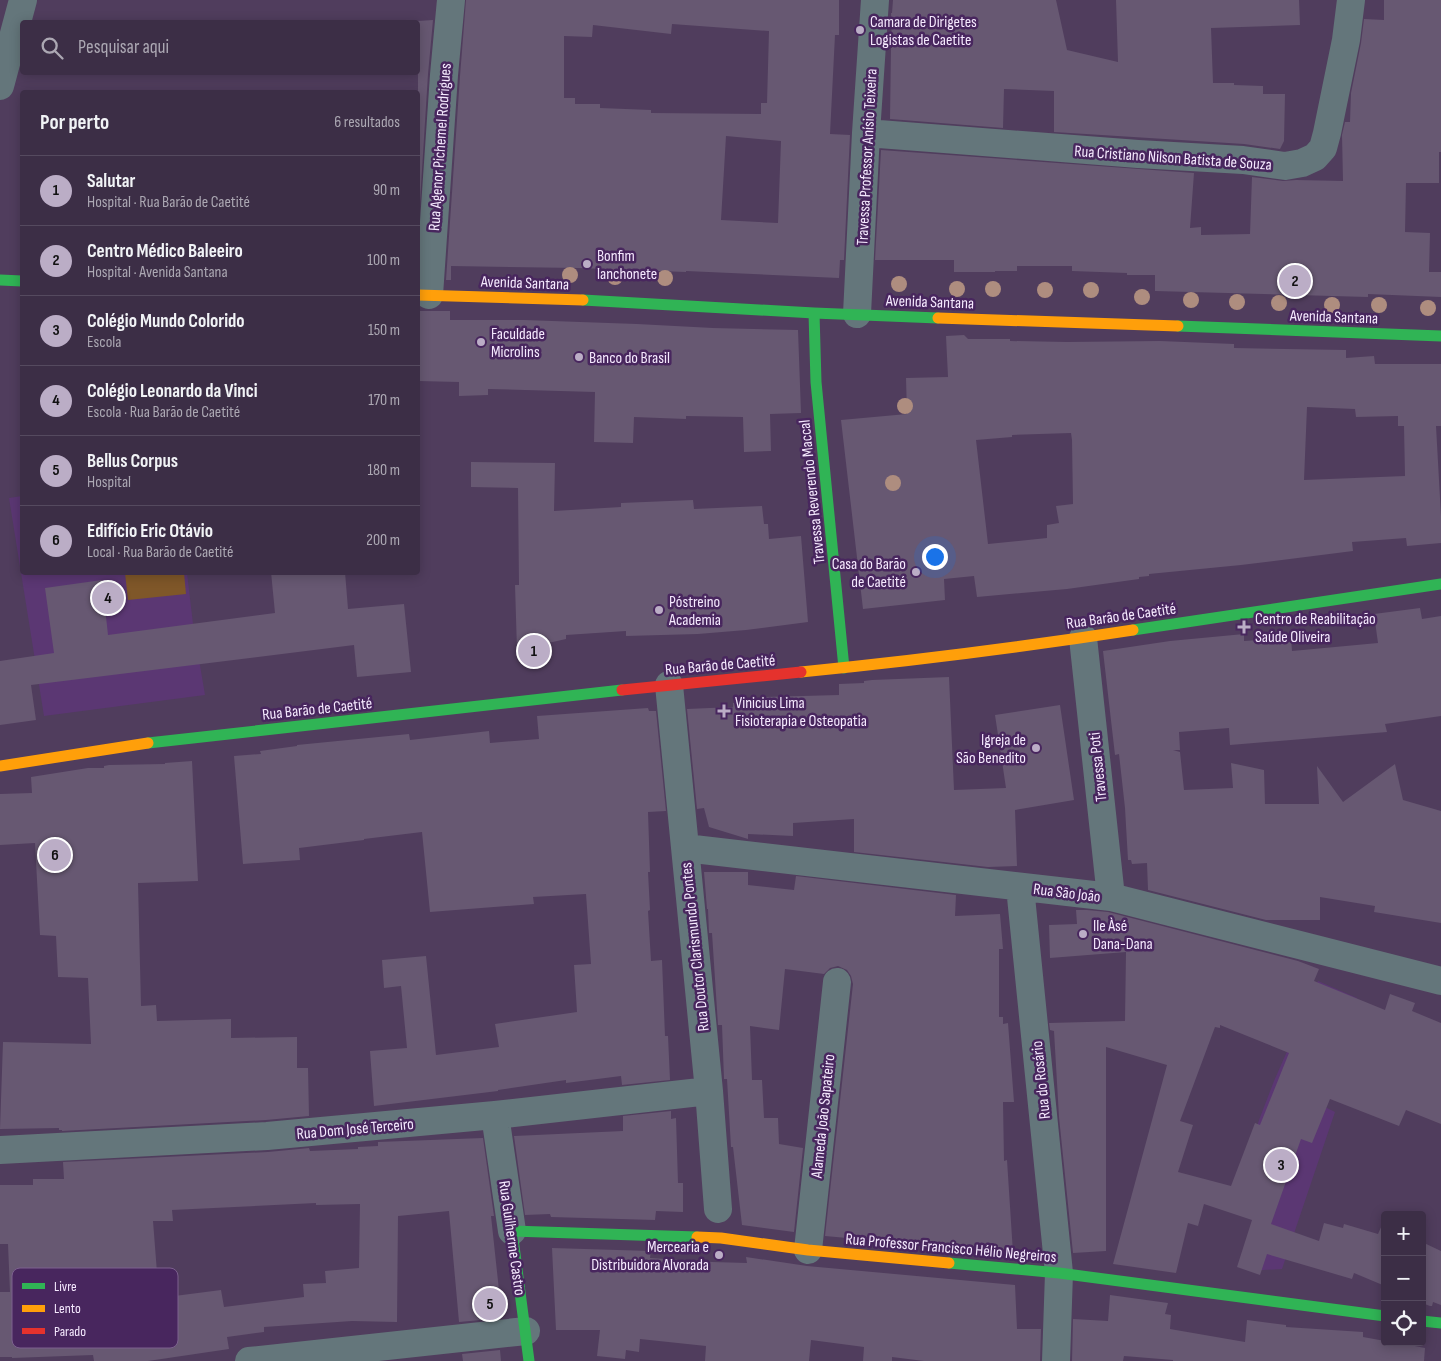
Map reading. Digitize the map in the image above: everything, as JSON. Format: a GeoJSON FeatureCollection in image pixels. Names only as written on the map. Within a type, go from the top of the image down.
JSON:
{"type":"FeatureCollection","features":[{"type":"Feature","properties":{"kind":"main road"},"geometry":{"type":"LineString","coordinates":[[0,280],[20,281]]}},
{"type":"Feature","properties":{"kind":"main road","name":"Avenida Santana"},"geometry":{"type":"LineString","coordinates":[[424,295],[566,299],[814,313],[1441,336]]}},
{"type":"Feature","properties":{"kind":"main road","name":"Travessa Reverendo Maccal"},"geometry":{"type":"LineString","coordinates":[[814,313],[816,382],[844,668]]}},
{"type":"Feature","properties":{"kind":"main road","name":"Rua Barão de Caetité"},"geometry":{"type":"LineString","coordinates":[[0,766],[158,742],[669,685],[844,668],[1083,638],[1441,584]]}},
{"type":"Feature","properties":{"kind":"main road","name":"Rua Professor Francisco Hélio Negreiros"},"geometry":{"type":"LineString","coordinates":[[512,1231],[722,1238],[808,1250],[1060,1274],[1381,1315]]}},
{"type":"Feature","properties":{"kind":"main road","name":"Rua Guilherme Castro"},"geometry":{"type":"LineString","coordinates":[[512,1231],[529,1361]]}},
{"type":"Feature","properties":{"kind":"main road"},"geometry":{"type":"LineString","coordinates":[[1426,1321],[1441,1323]]}},
{"type":"Feature","properties":{"kind":"street"},"geometry":{"type":"LineString","coordinates":[[0,86],[22,0]]}},
{"type":"Feature","properties":{"kind":"street","name":"Rua Agenor Pichemel Rodrigues"},"geometry":{"type":"LineString","coordinates":[[424,295],[451,0]]}},
{"type":"Feature","properties":{"kind":"street","name":"Travessa Professor Anísio Teixeira"},"geometry":{"type":"LineString","coordinates":[[857,314],[875,0]]}},
{"type":"Feature","properties":{"kind":"street","name":"Rua Cristiano Nilson Batista de Souza"},"geometry":{"type":"LineString","coordinates":[[866,133],[1242,160],[1285,166],[1302,164],[1315,157],[1323,148],[1346,40],[1351,0]]}},
{"type":"Feature","properties":{"kind":"street","name":"Travessa Poti"},"geometry":{"type":"LineString","coordinates":[[1083,638],[1111,897]]}},
{"type":"Feature","properties":{"kind":"street","name":"Rua Doutor Clarismundo Pontes"},"geometry":{"type":"LineString","coordinates":[[669,685],[709,1091],[718,1209]]}},
{"type":"Feature","properties":{"kind":"street","name":"Rua São João"},"geometry":{"type":"LineString","coordinates":[[685,848],[1111,897],[1441,981]]}},
{"type":"Feature","properties":{"kind":"street","name":"Rua do Rosário"},"geometry":{"type":"LineString","coordinates":[[1020,887],[1060,1274],[1056,1361]]}},
{"type":"Feature","properties":{"kind":"street","name":"Alameda João Sapateiro"},"geometry":{"type":"LineString","coordinates":[[808,1250],[836,982]]}},
{"type":"Feature","properties":{"kind":"street","name":"Rua Dom José Terceiro"},"geometry":{"type":"LineString","coordinates":[[0,1150],[267,1136],[495,1115],[709,1091]]}},
{"type":"Feature","properties":{"kind":"street","name":"Rua Guilherme Castro"},"geometry":{"type":"LineString","coordinates":[[495,1115],[512,1231]]}},
{"type":"Feature","properties":{"kind":"street"},"geometry":{"type":"LineString","coordinates":[[249,1361],[526,1331]]}},
{"type":"Feature","properties":{"kind":"shaded area"},"geometry":{"type":"Polygon","coordinates":[[[20,496],[20,567],[9,498],[20,496]]]}},
{"type":"Feature","properties":{"kind":"shaded area"},"geometry":{"type":"Polygon","coordinates":[[[21,575],[187,575],[205,695],[44,716],[21,575]]]}},
{"type":"Feature","properties":{"kind":"shaded area"},"geometry":{"type":"Polygon","coordinates":[[[125,575],[184,575],[186,594],[128,600],[125,575]]]}},
{"type":"Feature","properties":{"kind":"shaded area"},"geometry":{"type":"Polygon","coordinates":[[[1318,981],[1357,998],[1319,1104],[1335,1112],[1282,1269],[1243,1269],[1257,1221],[1232,1210],[1259,1120],[1318,981]]]}},
{"type":"Feature","properties":{"kind":"building"},"geometry":{"type":"Polygon","coordinates":[[[466,0],[839,0],[839,35],[835,35],[830,134],[850,135],[844,260],[840,260],[839,278],[686,271],[451,266],[451,280],[446,280],[466,0]],[[672,24],[671,34],[593,25],[592,37],[564,36],[564,98],[575,98],[575,104],[600,104],[600,108],[651,110],[651,113],[761,114],[761,103],[767,103],[769,31],[672,24]],[[726,136],[721,220],[778,223],[781,141],[726,136]]]}},
{"type":"Feature","properties":{"kind":"building"},"geometry":{"type":"Polygon","coordinates":[[[893,0],[1056,0],[1067,50],[1118,62],[1116,0],[1299,0],[1300,25],[1211,28],[1213,83],[1263,86],[1263,94],[1285,94],[1284,141],[1280,149],[1244,144],[1054,132],[1054,91],[1004,89],[1003,128],[890,119],[891,13],[893,0]]]}},
{"type":"Feature","properties":{"kind":"building"},"geometry":{"type":"Polygon","coordinates":[[[1384,0],[1441,0],[1441,152],[1439,152],[1439,183],[1406,183],[1405,232],[1430,233],[1429,272],[1441,272],[1441,297],[1368,294],[1368,297],[1155,291],[1155,275],[1072,271],[1072,266],[1017,266],[1017,271],[954,272],[954,260],[875,260],[881,150],[1194,173],[1190,228],[1201,227],[1201,235],[1250,234],[1252,177],[1283,181],[1343,181],[1342,135],[1345,122],[1350,122],[1351,93],[1364,19],[1384,20],[1384,0]]]}},
{"type":"Feature","properties":{"kind":"building"},"geometry":{"type":"Polygon","coordinates":[[[433,20],[420,202],[420,90],[418,90],[418,75],[420,75],[420,21],[433,20]]]}},
{"type":"Feature","properties":{"kind":"building"},"geometry":{"type":"Polygon","coordinates":[[[420,311],[450,311],[450,320],[524,320],[798,330],[801,413],[770,414],[771,451],[744,452],[743,417],[686,416],[686,419],[634,417],[633,443],[594,442],[595,392],[488,389],[488,395],[459,396],[459,382],[420,381],[420,311]]]}},
{"type":"Feature","properties":{"kind":"building"},"geometry":{"type":"Polygon","coordinates":[[[964,335],[968,339],[1010,339],[1010,341],[1160,341],[1234,344],[1234,348],[1346,350],[1346,358],[1374,356],[1375,364],[1441,364],[1441,426],[1436,426],[1441,543],[1407,546],[1406,538],[1352,542],[1353,551],[1149,574],[1149,576],[1139,577],[1139,579],[1067,589],[977,597],[974,576],[944,579],[945,600],[863,609],[841,420],[907,414],[906,378],[948,377],[946,336],[964,335]],[[1307,407],[1304,480],[1405,476],[1404,426],[1398,426],[1398,416],[1356,417],[1355,409],[1307,407]],[[1071,433],[1012,435],[1012,437],[976,440],[988,544],[1047,538],[1047,525],[1059,523],[1056,506],[1073,504],[1071,433]]]}},
{"type":"Feature","properties":{"kind":"building"},"geometry":{"type":"Polygon","coordinates":[[[471,462],[555,463],[554,511],[621,507],[621,503],[693,500],[694,509],[762,506],[764,524],[768,524],[769,539],[801,536],[808,622],[698,634],[626,636],[626,631],[566,635],[566,639],[517,650],[515,585],[519,585],[518,488],[471,487],[471,462]]]}},
{"type":"Feature","properties":{"kind":"building"},"geometry":{"type":"Polygon","coordinates":[[[271,575],[345,575],[348,609],[404,604],[411,672],[357,677],[354,645],[31,685],[36,720],[0,725],[0,661],[54,653],[45,588],[102,580],[108,635],[275,613],[271,575]]]}},
{"type":"Feature","properties":{"kind":"building"},"geometry":{"type":"Polygon","coordinates":[[[1420,608],[1422,619],[1441,616],[1441,716],[1385,724],[1387,732],[1230,745],[1229,728],[1179,732],[1180,750],[1173,750],[1180,752],[1184,790],[1233,788],[1231,763],[1264,770],[1265,804],[1319,804],[1317,766],[1343,802],[1395,764],[1403,800],[1441,811],[1441,923],[1374,912],[1375,906],[1320,897],[1320,920],[1266,920],[1148,890],[1147,863],[1132,864],[1131,860],[1128,860],[1119,754],[1115,755],[1103,651],[1170,641],[1244,634],[1244,641],[1291,638],[1292,651],[1378,643],[1374,614],[1420,608]]]}},
{"type":"Feature","properties":{"kind":"building"},"geometry":{"type":"Polygon","coordinates":[[[949,677],[954,790],[1006,788],[995,715],[1060,705],[1074,800],[1015,810],[1017,866],[988,867],[854,852],[854,819],[793,823],[793,836],[748,834],[748,839],[709,827],[704,808],[697,809],[687,709],[733,707],[733,703],[766,700],[765,697],[839,695],[839,684],[864,683],[864,681],[872,680],[949,677]]]}},
{"type":"Feature","properties":{"kind":"building"},"geometry":{"type":"Polygon","coordinates":[[[648,708],[649,711],[656,711],[666,811],[648,812],[650,910],[648,911],[651,961],[662,960],[665,1036],[668,1036],[670,1080],[622,1085],[621,1076],[566,1083],[566,1080],[498,1091],[374,1106],[370,1051],[407,1048],[401,986],[384,988],[382,960],[426,956],[436,1055],[499,1047],[495,1024],[577,1012],[574,965],[591,964],[586,894],[533,897],[534,904],[430,912],[422,832],[299,848],[300,860],[243,864],[234,756],[261,754],[260,751],[297,745],[409,734],[410,740],[489,731],[490,743],[539,739],[537,716],[648,708]]]}},
{"type":"Feature","properties":{"kind":"building"},"geometry":{"type":"Polygon","coordinates":[[[192,761],[198,881],[138,883],[141,1006],[156,1005],[157,1021],[231,1019],[231,1038],[297,1037],[297,1068],[308,1068],[309,1116],[62,1131],[59,1128],[0,1129],[3,1042],[91,1044],[88,978],[58,977],[56,936],[40,935],[35,843],[0,845],[0,794],[32,793],[31,777],[88,768],[104,768],[104,766],[109,765],[165,764],[192,761]]]}},
{"type":"Feature","properties":{"kind":"building"},"geometry":{"type":"Polygon","coordinates":[[[704,872],[748,872],[748,885],[794,890],[796,876],[956,895],[955,916],[1000,914],[1003,949],[999,949],[999,1017],[1003,1017],[1003,1024],[1008,1023],[1014,1102],[1003,1102],[1004,1161],[1007,1160],[1013,1253],[825,1236],[853,984],[847,970],[838,966],[830,968],[824,974],[785,969],[779,1030],[750,1026],[752,1080],[762,1080],[764,1118],[778,1118],[779,1144],[803,1148],[794,1232],[742,1225],[733,1147],[731,1147],[727,1079],[724,1079],[722,1025],[718,1025],[712,933],[709,933],[704,872]]]}},
{"type":"Feature","properties":{"kind":"building"},"geometry":{"type":"Polygon","coordinates":[[[1076,910],[1108,912],[1298,961],[1319,969],[1314,981],[1385,1010],[1390,994],[1415,1003],[1412,1011],[1441,1023],[1441,1124],[1406,1110],[1399,1126],[1330,1099],[1312,1143],[1301,1139],[1271,1224],[1319,1241],[1324,1223],[1343,1228],[1344,1224],[1378,1234],[1381,1227],[1381,1284],[1354,1273],[1352,1279],[1267,1254],[1260,1275],[1237,1267],[1252,1220],[1204,1204],[1198,1226],[1188,1223],[1176,1273],[1113,1264],[1167,1065],[1106,1047],[1106,1251],[1073,1253],[1059,1117],[1054,1031],[1050,1030],[1049,1023],[1125,1021],[1126,952],[1050,958],[1049,925],[1077,924],[1076,910]],[[1220,1025],[1220,1028],[1215,1027],[1180,1121],[1193,1125],[1178,1172],[1231,1186],[1255,1123],[1260,1125],[1289,1053],[1220,1025]]]}},
{"type":"Feature","properties":{"kind":"building"},"geometry":{"type":"Polygon","coordinates":[[[671,1111],[671,1119],[676,1118],[678,1183],[683,1183],[683,1212],[656,1211],[655,1220],[551,1217],[550,1214],[525,1215],[514,1136],[623,1131],[623,1116],[671,1111]]]}},
{"type":"Feature","properties":{"kind":"building"},"geometry":{"type":"Polygon","coordinates":[[[483,1138],[494,1216],[491,1216],[502,1318],[459,1322],[449,1211],[398,1216],[397,1322],[352,1321],[264,1327],[264,1332],[227,1337],[229,1349],[148,1361],[94,1361],[93,1355],[0,1357],[0,1292],[10,1292],[8,1244],[0,1244],[0,1185],[33,1185],[33,1179],[64,1179],[63,1162],[268,1152],[309,1148],[310,1151],[358,1149],[358,1147],[378,1146],[378,1142],[483,1138]]]}},
{"type":"Feature","properties":{"kind":"building"},"geometry":{"type":"Polygon","coordinates":[[[1426,1244],[1441,1251],[1441,1305],[1433,1302],[1432,1306],[1426,1304],[1426,1244]]]}},
{"type":"Feature","properties":{"kind":"building"},"geometry":{"type":"Polygon","coordinates":[[[552,1248],[651,1251],[650,1258],[712,1262],[747,1263],[746,1257],[807,1266],[1015,1285],[1017,1329],[1041,1329],[1040,1361],[924,1361],[892,1357],[892,1361],[863,1361],[864,1347],[811,1340],[809,1361],[705,1361],[706,1346],[640,1339],[639,1352],[626,1350],[625,1359],[597,1356],[600,1330],[556,1330],[552,1248]]]}},
{"type":"Feature","properties":{"kind":"building"},"geometry":{"type":"Polygon","coordinates":[[[1110,1295],[1168,1303],[1165,1314],[1171,1315],[1170,1329],[1245,1342],[1247,1320],[1286,1325],[1286,1327],[1363,1332],[1363,1337],[1381,1340],[1381,1346],[1415,1346],[1425,1348],[1424,1361],[1173,1361],[1124,1356],[1123,1361],[1072,1361],[1073,1319],[1108,1321],[1110,1295]]]}},
{"type":"Feature","properties":{"kind":"building"},"geometry":{"type":"Polygon","coordinates":[[[500,1350],[501,1361],[463,1361],[462,1354],[500,1350]]]}},
{"type":"Feature","properties":{"kind":"traffic: fast"},"geometry":{"type":"LineString","coordinates":[[0,280],[20,281]]}},
{"type":"Feature","properties":{"kind":"traffic: fast"},"geometry":{"type":"LineString","coordinates":[[583,300],[938,318]]}},
{"type":"Feature","properties":{"kind":"traffic: fast"},"geometry":{"type":"LineString","coordinates":[[814,313],[816,382],[844,668]]}},
{"type":"Feature","properties":{"kind":"traffic: fast"},"geometry":{"type":"LineString","coordinates":[[1178,326],[1441,336]]}},
{"type":"Feature","properties":{"kind":"traffic: fast"},"geometry":{"type":"LineString","coordinates":[[1133,630],[1441,584]]}},
{"type":"Feature","properties":{"kind":"traffic: fast"},"geometry":{"type":"LineString","coordinates":[[148,743],[622,690]]}},
{"type":"Feature","properties":{"kind":"traffic: fast"},"geometry":{"type":"LineString","coordinates":[[529,1361],[512,1231],[697,1237]]}},
{"type":"Feature","properties":{"kind":"traffic: fast"},"geometry":{"type":"LineString","coordinates":[[949,1263],[1059,1273],[1381,1315]]}},
{"type":"Feature","properties":{"kind":"traffic: fast"},"geometry":{"type":"LineString","coordinates":[[1426,1321],[1441,1323]]}},
{"type":"Feature","properties":{"kind":"traffic: slow"},"geometry":{"type":"LineString","coordinates":[[420,295],[583,300]]}},
{"type":"Feature","properties":{"kind":"traffic: slow"},"geometry":{"type":"LineString","coordinates":[[938,318],[1178,326]]}},
{"type":"Feature","properties":{"kind":"traffic: slow"},"geometry":{"type":"LineString","coordinates":[[801,672],[967,653],[1133,630]]}},
{"type":"Feature","properties":{"kind":"traffic: slow"},"geometry":{"type":"LineString","coordinates":[[0,766],[148,743]]}},
{"type":"Feature","properties":{"kind":"traffic: slow"},"geometry":{"type":"LineString","coordinates":[[697,1237],[721,1238],[808,1250],[949,1263]]}},
{"type":"Feature","properties":{"kind":"traffic: jam"},"geometry":{"type":"LineString","coordinates":[[622,690],[801,672]]}},
{"type":"Feature","properties":{"kind":"place","name":"Camara de Dirigetes Logistas de Caetite"},"geometry":{"type":"Point","coordinates":[860,30]}},
{"type":"Feature","properties":{"kind":"place","name":"Bonfim lanchonete"},"geometry":{"type":"Point","coordinates":[587,264]}},
{"type":"Feature","properties":{"kind":"place","name":"Centro Médico Baleeiro"},"geometry":{"type":"Point","coordinates":[1295,281]}},
{"type":"Feature","properties":{"kind":"place","name":"Faculdade Microlins"},"geometry":{"type":"Point","coordinates":[481,342]}},
{"type":"Feature","properties":{"kind":"place","name":"Banco do Brasil"},"geometry":{"type":"Point","coordinates":[579,357]}},
{"type":"Feature","properties":{"kind":"place","name":"Casa do Barão de Caetité"},"geometry":{"type":"Point","coordinates":[916,572]}},
{"type":"Feature","properties":{"kind":"place","name":"Colégio Leonardo da Vinci"},"geometry":{"type":"Point","coordinates":[108,598]}},
{"type":"Feature","properties":{"kind":"place","name":"Póstreino Academia"},"geometry":{"type":"Point","coordinates":[659,610]}},
{"type":"Feature","properties":{"kind":"place","name":"Centro de Reabilitação Saúde Oliveira"},"geometry":{"type":"Point","coordinates":[1244,627]}},
{"type":"Feature","properties":{"kind":"place","name":"Salutar"},"geometry":{"type":"Point","coordinates":[534,651]}},
{"type":"Feature","properties":{"kind":"place","name":"Vinicius Lima Fisioterapia e Osteopatia"},"geometry":{"type":"Point","coordinates":[724,711]}},
{"type":"Feature","properties":{"kind":"place","name":"Igreja de São Benedito"},"geometry":{"type":"Point","coordinates":[1036,748]}},
{"type":"Feature","properties":{"kind":"place","name":"Edifício Eric Otávio"},"geometry":{"type":"Point","coordinates":[55,855]}},
{"type":"Feature","properties":{"kind":"place","name":"Ile Àsé Dana-Dana"},"geometry":{"type":"Point","coordinates":[1083,934]}},
{"type":"Feature","properties":{"kind":"place","name":"Colégio Mundo Colorido"},"geometry":{"type":"Point","coordinates":[1281,1165]}},
{"type":"Feature","properties":{"kind":"place","name":"Mercearia e Distribuidora Alvorada"},"geometry":{"type":"Point","coordinates":[719,1255]}},
{"type":"Feature","properties":{"kind":"place","name":"Bellus Corpus"},"geometry":{"type":"Point","coordinates":[490,1304]}}]}
